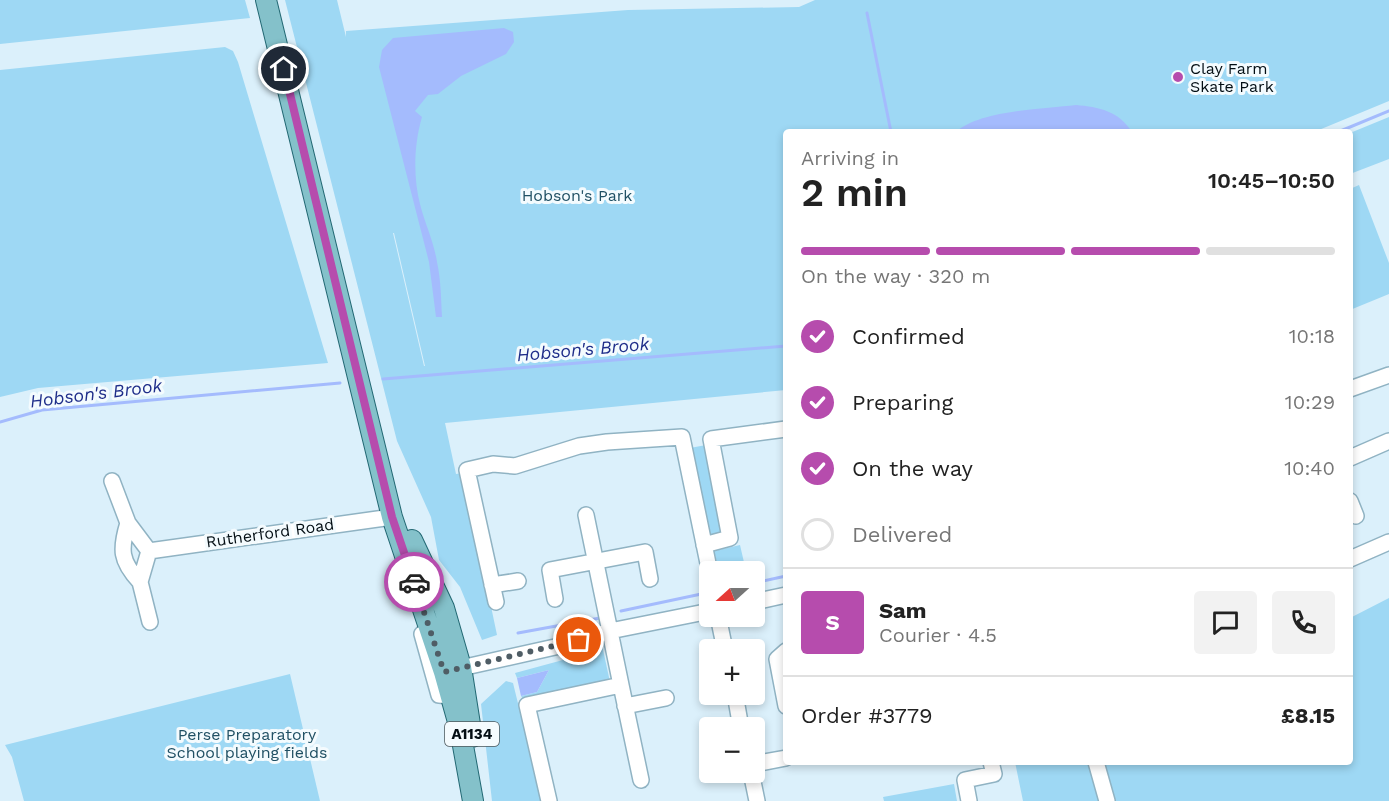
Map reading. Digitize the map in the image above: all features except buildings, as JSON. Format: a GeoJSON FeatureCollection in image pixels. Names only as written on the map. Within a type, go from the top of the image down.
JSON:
{"type":"FeatureCollection","features":[{"type":"Feature","properties":{"kind":"main road","name":"A1134"},"geometry":{"type":"LineString","coordinates":[[268,5],[392,517],[426,614],[452,670],[450,696],[460,729],[473,801]]}},
{"type":"Feature","properties":{"kind":"main road","name":"A1134"},"geometry":{"type":"LineString","coordinates":[[364,398],[405,525],[444,608],[452,670],[481,801]]}},
{"type":"Feature","properties":{"kind":"street"},"geometry":{"type":"LineString","coordinates":[[1353,387],[1389,375]]}},
{"type":"Feature","properties":{"kind":"street"},"geometry":{"type":"LineString","coordinates":[[704,545],[730,538],[711,439],[783,429]]}},
{"type":"Feature","properties":{"kind":"street"},"geometry":{"type":"LineString","coordinates":[[496,602],[467,470],[493,464],[514,466],[579,446],[607,441],[682,437],[707,561]]}},
{"type":"Feature","properties":{"kind":"street"},"geometry":{"type":"LineString","coordinates":[[1353,457],[1389,441]]}},
{"type":"Feature","properties":{"kind":"street"},"geometry":{"type":"LineString","coordinates":[[112,481],[128,524],[148,551],[140,582]]}},
{"type":"Feature","properties":{"kind":"street"},"geometry":{"type":"LineString","coordinates":[[1353,508],[1356,516]]}},
{"type":"Feature","properties":{"kind":"street"},"geometry":{"type":"LineString","coordinates":[[586,515],[641,780]]}},
{"type":"Feature","properties":{"kind":"street","name":"Rutherford Road"},"geometry":{"type":"LineString","coordinates":[[148,551],[392,517]]}},
{"type":"Feature","properties":{"kind":"street"},"geometry":{"type":"LineString","coordinates":[[128,524],[121,546],[127,564],[140,582],[150,622]]}},
{"type":"Feature","properties":{"kind":"street"},"geometry":{"type":"LineString","coordinates":[[1353,557],[1389,543]]}},
{"type":"Feature","properties":{"kind":"street"},"geometry":{"type":"LineString","coordinates":[[555,598],[550,570],[645,552],[650,579]]}},
{"type":"Feature","properties":{"kind":"street"},"geometry":{"type":"LineString","coordinates":[[492,585],[518,580]]}},
{"type":"Feature","properties":{"kind":"street"},"geometry":{"type":"LineString","coordinates":[[437,594],[420,625],[439,695],[450,696]]}},
{"type":"Feature","properties":{"kind":"street"},"geometry":{"type":"LineString","coordinates":[[765,600],[783,597]]}},
{"type":"Feature","properties":{"kind":"street"},"geometry":{"type":"LineString","coordinates":[[452,670],[564,645],[610,631],[699,613]]}},
{"type":"Feature","properties":{"kind":"street"},"geometry":{"type":"LineString","coordinates":[[783,654],[777,659],[783,690]]}},
{"type":"Feature","properties":{"kind":"street"},"geometry":{"type":"LineString","coordinates":[[549,801],[527,705],[621,685]]}},
{"type":"Feature","properties":{"kind":"street"},"geometry":{"type":"LineString","coordinates":[[625,706],[666,698]]}},
{"type":"Feature","properties":{"kind":"street"},"geometry":{"type":"LineString","coordinates":[[765,762],[783,759]]}},
{"type":"Feature","properties":{"kind":"street"},"geometry":{"type":"LineString","coordinates":[[969,801],[965,780],[993,774],[992,765]]}},
{"type":"Feature","properties":{"kind":"street"},"geometry":{"type":"LineString","coordinates":[[1097,765],[1107,801]]}},
{"type":"Feature","properties":{"kind":"street"},"geometry":{"type":"LineString","coordinates":[[753,783],[757,801]]}},
{"type":"Feature","properties":{"kind":"green space"},"geometry":{"type":"Polygon","coordinates":[[[0,0],[245,0],[250,18],[0,44],[0,0]]]}},
{"type":"Feature","properties":{"kind":"green space","name":"Hobson's Park"},"geometry":{"type":"Polygon","coordinates":[[[285,0],[337,0],[346,37],[346,31],[628,10],[799,7],[815,0],[1389,0],[1389,101],[1321,129],[783,129],[783,390],[445,423],[456,474],[463,473],[497,635],[482,640],[460,587],[439,560],[431,517],[397,441],[285,0]],[[393,233],[424,366],[394,233],[393,233]]]}},
{"type":"Feature","properties":{"kind":"green space"},"geometry":{"type":"Polygon","coordinates":[[[225,47],[233,51],[238,62],[328,363],[38,388],[0,397],[0,70],[225,47]]]}},
{"type":"Feature","properties":{"kind":"green space"},"geometry":{"type":"Polygon","coordinates":[[[1389,117],[1389,159],[1353,173],[1353,132],[1389,117]]]}},
{"type":"Feature","properties":{"kind":"green space"},"geometry":{"type":"Polygon","coordinates":[[[1359,185],[1389,263],[1389,294],[1353,309],[1353,188],[1359,185]]]}},
{"type":"Feature","properties":{"kind":"green space"},"geometry":{"type":"Polygon","coordinates":[[[706,445],[724,529],[721,535],[713,538],[706,532],[690,448],[706,445]]]}},
{"type":"Feature","properties":{"kind":"green space"},"geometry":{"type":"Polygon","coordinates":[[[740,545],[744,561],[716,561],[714,551],[740,545]]]}},
{"type":"Feature","properties":{"kind":"green space"},"geometry":{"type":"Polygon","coordinates":[[[1389,598],[1389,801],[1023,801],[1016,765],[1353,765],[1353,616],[1389,598]]]}},
{"type":"Feature","properties":{"kind":"green space"},"geometry":{"type":"Polygon","coordinates":[[[602,645],[610,682],[525,701],[521,696],[537,692],[549,670],[517,678],[515,673],[574,657],[602,645]]]}},
{"type":"Feature","properties":{"kind":"green space","name":"Perse Preparatory School playing fields"},"geometry":{"type":"Polygon","coordinates":[[[290,674],[320,801],[24,801],[12,757],[5,745],[290,674]]]}},
{"type":"Feature","properties":{"kind":"green space"},"geometry":{"type":"Polygon","coordinates":[[[506,681],[513,683],[542,801],[492,801],[481,704],[506,681]]]}},
{"type":"Feature","properties":{"kind":"green space"},"geometry":{"type":"Polygon","coordinates":[[[954,784],[957,801],[884,801],[883,797],[954,784]]]}},
{"type":"Feature","properties":{"kind":"shaded area"},"geometry":{"type":"Polygon","coordinates":[[[504,28],[513,32],[514,42],[506,54],[461,76],[438,94],[428,95],[415,111],[422,117],[415,160],[416,183],[436,255],[440,283],[442,317],[436,317],[429,262],[379,67],[382,50],[393,38],[504,28]]]}},
{"type":"Feature","properties":{"kind":"shaded area"},"geometry":{"type":"Polygon","coordinates":[[[1076,105],[1093,107],[1115,115],[1130,129],[961,129],[980,119],[1076,105]]]}},
{"type":"Feature","properties":{"kind":"shaded area"},"geometry":{"type":"Polygon","coordinates":[[[549,670],[537,692],[521,696],[517,678],[549,670]]]}},
{"type":"Feature","properties":{"kind":"waterway"},"geometry":{"type":"LineString","coordinates":[[867,13],[890,129]]}},
{"type":"Feature","properties":{"kind":"waterway","name":"Hobson's Brook"},"geometry":{"type":"LineString","coordinates":[[1345,129],[1389,111]]}},
{"type":"Feature","properties":{"kind":"waterway","name":"Hobson's Brook"},"geometry":{"type":"LineString","coordinates":[[383,379],[783,346]]}},
{"type":"Feature","properties":{"kind":"waterway","name":"Hobson's Brook"},"geometry":{"type":"LineString","coordinates":[[0,422],[42,410],[340,383]]}},
{"type":"Feature","properties":{"kind":"waterway"},"geometry":{"type":"LineString","coordinates":[[765,581],[783,577]]}},
{"type":"Feature","properties":{"kind":"waterway"},"geometry":{"type":"LineString","coordinates":[[621,611],[699,594]]}},
{"type":"Feature","properties":{"kind":"waterway"},"geometry":{"type":"LineString","coordinates":[[518,633],[600,618]]}},
{"type":"Feature","properties":{"kind":"way so far"},"geometry":{"type":"LineString","coordinates":[[414,582],[444,672],[579,640]]}},
{"type":"Feature","properties":{"kind":"place","name":"Clay Farm Skate Park"},"geometry":{"type":"Point","coordinates":[1178,77]}},
{"type":"Feature","properties":{"kind":"route"},"geometry":{"type":"LineString","coordinates":[[284,69],[392,517],[414,582]]}}]}
